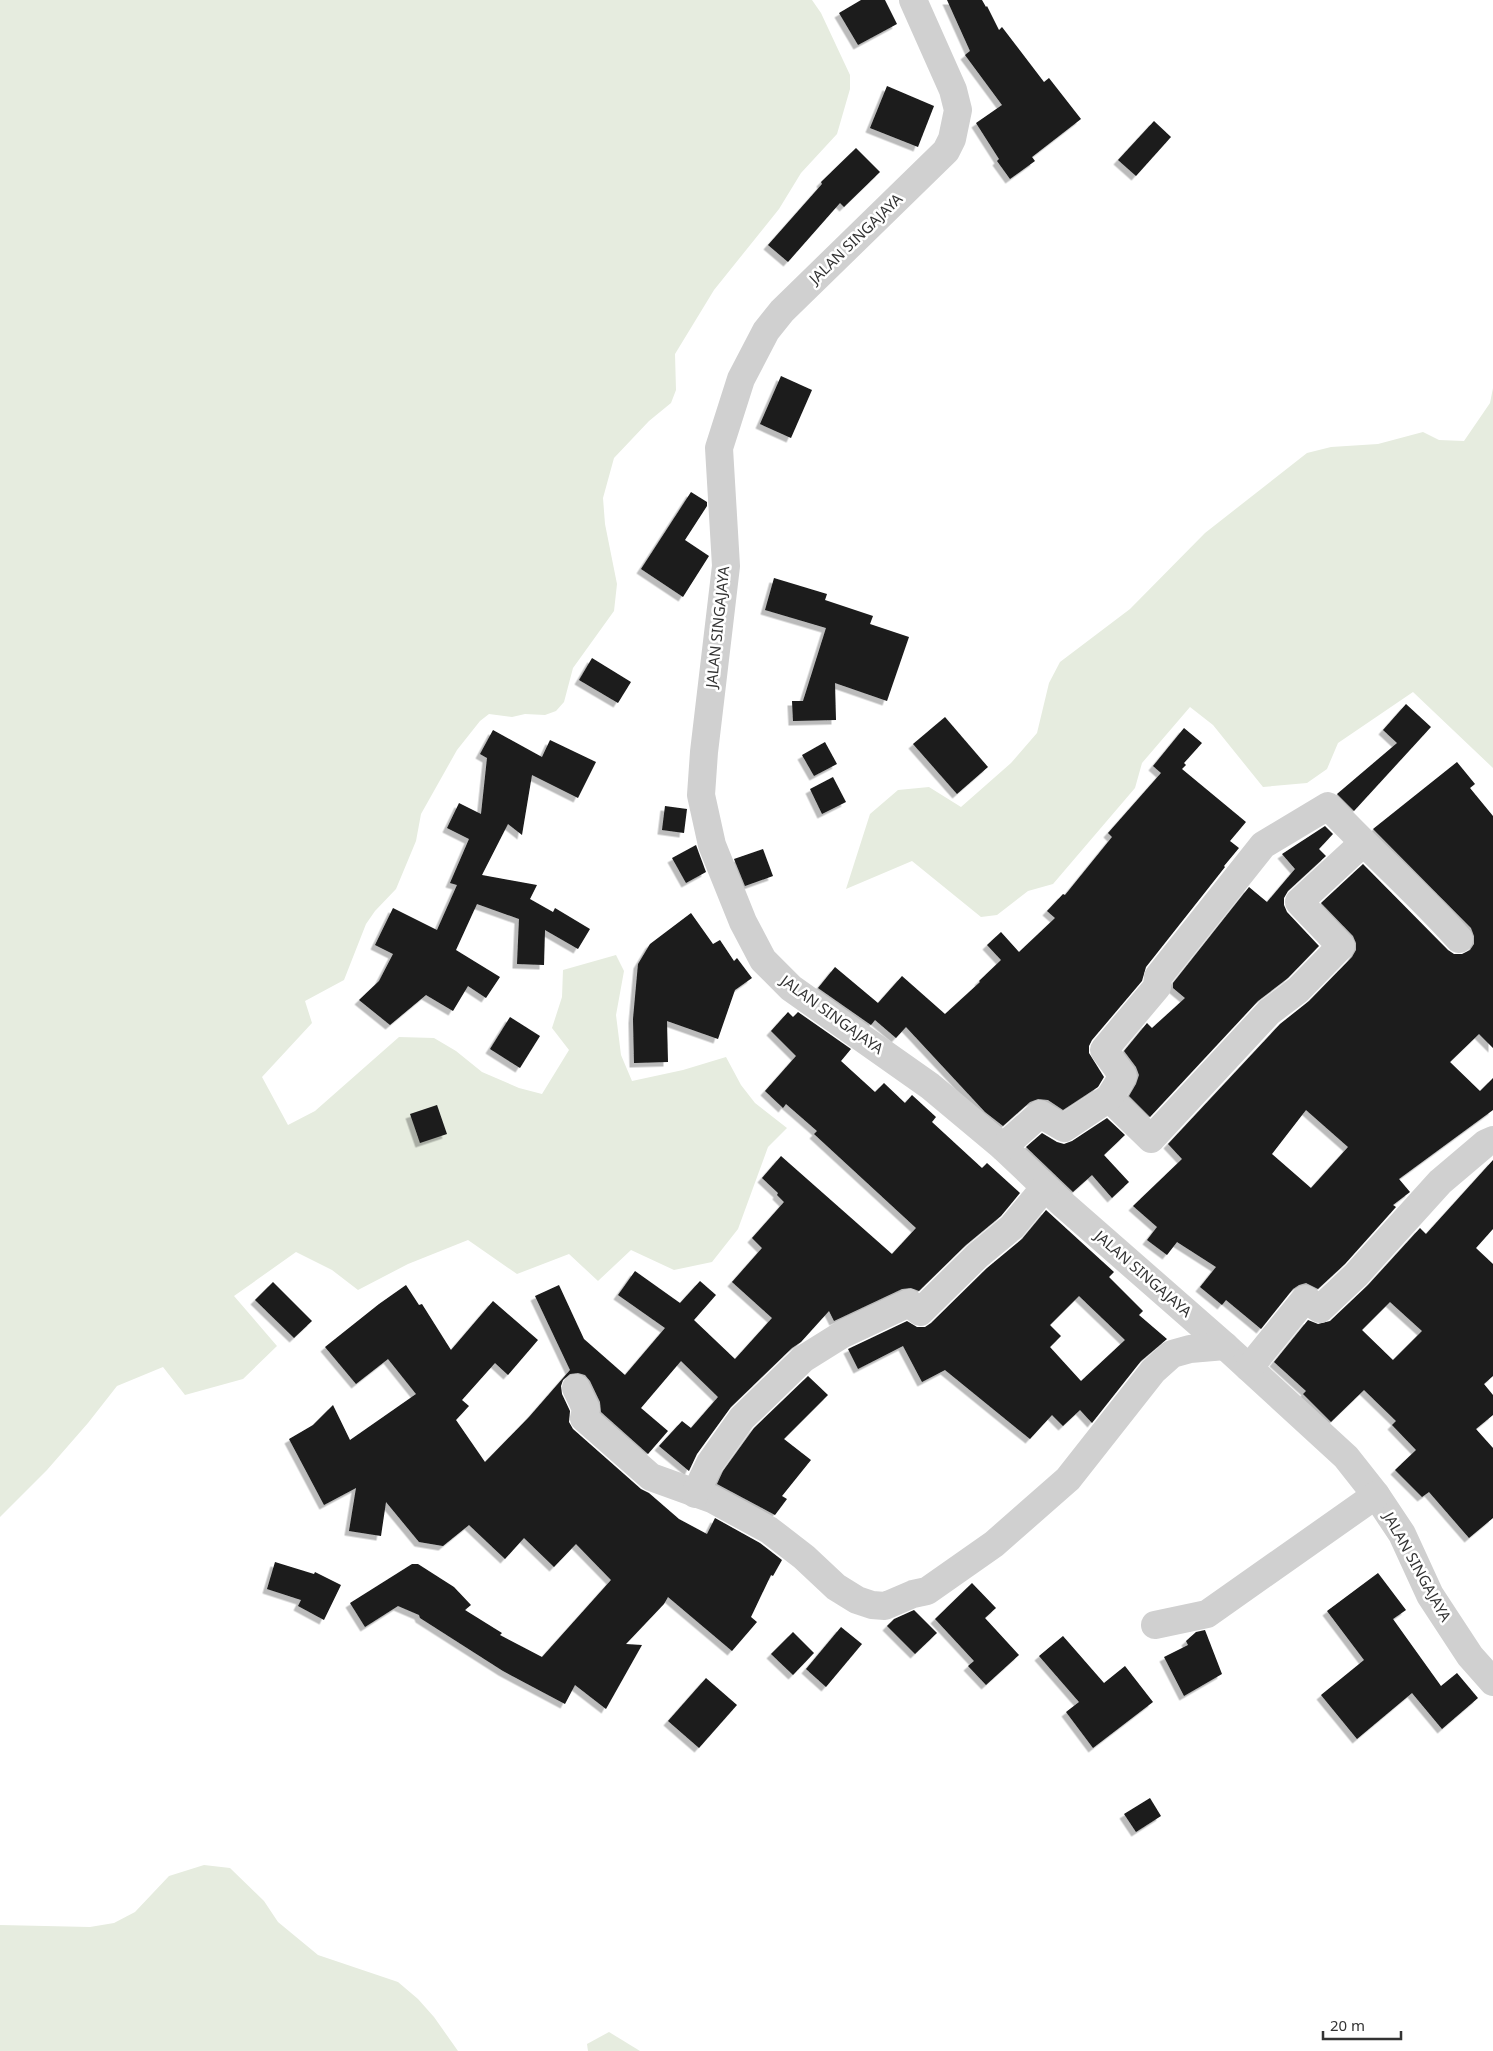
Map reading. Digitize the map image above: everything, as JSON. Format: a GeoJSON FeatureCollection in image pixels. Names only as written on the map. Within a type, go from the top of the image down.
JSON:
{"type":"FeatureCollection","features":[{"type":"Feature","properties":{"kind":"street","name":"JALAN SINGAJAYA"},"geometry":{"type":"LineString","coordinates":[[913,0],[953,90],[958,110],[952,139],[946,151],[782,311],[766,331],[741,379],[719,448],[726,566],[704,752],[702,795],[712,845],[743,922],[763,960],[791,988],[930,1086],[1003,1147],[1045,1187],[1225,1346],[1346,1457],[1376,1495],[1402,1534],[1430,1595],[1470,1656],[1493,1682]]}},
{"type":"Feature","properties":{"kind":"street"},"geometry":{"type":"LineString","coordinates":[[1003,1147],[1040,1114],[1064,1128],[1109,1098],[1123,1076],[1104,1050],[1158,987],[1158,977],[1263,845],[1328,806],[1363,843],[1426,902],[1459,939]]}},
{"type":"Feature","properties":{"kind":"street"},"geometry":{"type":"LineString","coordinates":[[1109,1098],[1151,1139],[1269,1012],[1298,990],[1341,946],[1299,902],[1363,843]]}},
{"type":"Feature","properties":{"kind":"street"},"geometry":{"type":"LineString","coordinates":[[1249,1368],[1305,1299],[1320,1309],[1356,1275],[1440,1182],[1486,1143],[1493,1140]]}},
{"type":"Feature","properties":{"kind":"street"},"geometry":{"type":"LineString","coordinates":[[695,1494],[710,1463],[742,1418],[803,1359],[843,1334],[909,1304],[920,1312],[977,1256],[1012,1227],[1045,1187]]}},
{"type":"Feature","properties":{"kind":"street"},"geometry":{"type":"LineString","coordinates":[[576,1388],[586,1408],[584,1416],[586,1420],[651,1477],[712,1499],[768,1530],[804,1557],[836,1587],[857,1600],[872,1605],[885,1606],[913,1594],[927,1591],[994,1544],[1068,1479],[1153,1371],[1172,1354],[1190,1349],[1225,1346]]}},
{"type":"Feature","properties":{"kind":"street"},"geometry":{"type":"LineString","coordinates":[[1155,1625],[1206,1614],[1376,1495]]}},
{"type":"Feature","properties":{"kind":"shaded area"},"geometry":{"type":"Polygon","coordinates":[[[0,0],[812,0],[821,13],[850,75],[850,89],[837,134],[801,173],[779,209],[714,290],[675,354],[676,390],[671,403],[649,421],[614,458],[603,498],[605,524],[617,584],[614,611],[573,668],[564,702],[556,711],[545,715],[525,714],[512,717],[489,714],[480,721],[457,750],[421,814],[416,841],[396,889],[375,911],[366,924],[344,980],[305,1001],[312,1023],[262,1077],[288,1125],[315,1111],[399,1037],[434,1038],[456,1051],[482,1072],[519,1088],[542,1094],[569,1050],[552,1028],[562,997],[563,970],[616,955],[624,971],[616,1015],[621,1055],[632,1081],[683,1070],[726,1057],[741,1085],[755,1103],[787,1128],[768,1147],[738,1229],[712,1262],[674,1270],[631,1250],[598,1281],[569,1254],[517,1274],[468,1240],[408,1264],[358,1290],[332,1270],[296,1252],[234,1296],[277,1346],[243,1379],[185,1395],[163,1367],[117,1386],[47,1470],[0,1517],[0,0]]]}},
{"type":"Feature","properties":{"kind":"shaded area"},"geometry":{"type":"Polygon","coordinates":[[[1493,388],[1493,768],[1413,692],[1338,743],[1327,769],[1307,783],[1263,787],[1213,725],[1190,707],[1142,763],[1135,788],[1053,884],[1028,891],[997,915],[981,917],[912,861],[846,889],[870,814],[898,790],[929,787],[961,807],[1011,763],[1037,733],[1049,683],[1060,662],[1130,609],[1205,533],[1307,453],[1331,447],[1378,444],[1423,432],[1439,440],[1464,441],[1490,403],[1493,388]]]}},
{"type":"Feature","properties":{"kind":"shaded area"},"geometry":{"type":"Polygon","coordinates":[[[204,1865],[230,1868],[264,1901],[278,1922],[318,1955],[398,1982],[418,1999],[434,2017],[458,2051],[0,2051],[0,1925],[90,1927],[114,1923],[135,1912],[169,1876],[204,1865]]]}},
{"type":"Feature","properties":{"kind":"shaded area"},"geometry":{"type":"Polygon","coordinates":[[[609,2032],[640,2051],[588,2051],[587,2044],[609,2032]]]}},
{"type":"Feature","properties":{"kind":"building"},"geometry":{"type":"Polygon","coordinates":[[[861,0],[885,0],[897,24],[858,45],[839,13],[861,0]]]}},
{"type":"Feature","properties":{"kind":"building"},"geometry":{"type":"Polygon","coordinates":[[[947,0],[982,0],[999,30],[1002,27],[1044,82],[1049,78],[1081,119],[1032,157],[1035,161],[1010,179],[997,161],[999,159],[976,123],[1002,105],[965,55],[970,51],[947,0]]]}},
{"type":"Feature","properties":{"kind":"building"},"geometry":{"type":"Polygon","coordinates":[[[887,86],[934,106],[918,147],[870,128],[887,86]]]}},
{"type":"Feature","properties":{"kind":"building"},"geometry":{"type":"Polygon","coordinates":[[[1154,121],[1171,137],[1136,176],[1118,160],[1154,121]]]}},
{"type":"Feature","properties":{"kind":"building"},"geometry":{"type":"Polygon","coordinates":[[[856,148],[880,172],[844,207],[840,203],[788,262],[768,245],[822,184],[821,182],[856,148]]]}},
{"type":"Feature","properties":{"kind":"building"},"geometry":{"type":"Polygon","coordinates":[[[781,376],[812,390],[791,438],[760,424],[781,376]]]}},
{"type":"Feature","properties":{"kind":"building"},"geometry":{"type":"Polygon","coordinates":[[[691,492],[707,502],[707,506],[685,540],[709,556],[683,597],[641,569],[691,492]]]}},
{"type":"Feature","properties":{"kind":"building"},"geometry":{"type":"Polygon","coordinates":[[[774,578],[827,594],[825,600],[873,616],[870,624],[909,637],[887,701],[835,683],[836,720],[793,721],[792,701],[803,701],[826,628],[765,610],[774,578]]]}},
{"type":"Feature","properties":{"kind":"building"},"geometry":{"type":"Polygon","coordinates":[[[592,658],[631,682],[618,703],[579,680],[592,658]]]}},
{"type":"Feature","properties":{"kind":"building"},"geometry":{"type":"Polygon","coordinates":[[[1406,704],[1431,727],[1354,811],[1337,794],[1397,743],[1383,730],[1406,704]]]}},
{"type":"Feature","properties":{"kind":"building"},"geometry":{"type":"Polygon","coordinates":[[[945,717],[988,767],[957,794],[913,744],[945,717]]]}},
{"type":"Feature","properties":{"kind":"building"},"geometry":{"type":"Polygon","coordinates":[[[1184,728],[1202,743],[1184,763],[1186,765],[1182,769],[1246,822],[1230,841],[1239,848],[1146,967],[1142,981],[1092,1040],[1089,1046],[1089,1053],[1104,1077],[1098,1087],[1063,1110],[1048,1100],[1038,1099],[1030,1102],[1003,1126],[985,1112],[906,1027],[896,1038],[875,1020],[871,1025],[818,988],[835,967],[878,1003],[902,976],[945,1014],[1001,960],[987,945],[1001,932],[1019,952],[1055,918],[1047,911],[1063,894],[1065,895],[1112,837],[1108,833],[1161,773],[1153,766],[1184,728]]]}},
{"type":"Feature","properties":{"kind":"building"},"geometry":{"type":"Polygon","coordinates":[[[493,730],[542,757],[550,740],[596,762],[578,798],[532,775],[522,835],[508,824],[482,875],[537,885],[530,899],[553,912],[555,908],[590,929],[578,949],[545,930],[544,965],[517,964],[519,919],[477,904],[456,950],[500,977],[486,998],[468,986],[453,1011],[426,995],[390,1025],[359,1000],[379,981],[393,954],[375,945],[393,908],[437,930],[457,885],[450,883],[469,839],[447,828],[459,803],[481,814],[487,758],[480,754],[493,730]]]}},
{"type":"Feature","properties":{"kind":"building"},"geometry":{"type":"Polygon","coordinates":[[[825,742],[837,764],[814,776],[802,755],[825,742]]]}},
{"type":"Feature","properties":{"kind":"building"},"geometry":{"type":"Polygon","coordinates":[[[1457,762],[1475,784],[1470,788],[1493,816],[1493,1048],[1479,1034],[1450,1062],[1480,1091],[1493,1078],[1493,1110],[1399,1179],[1410,1192],[1393,1205],[1396,1207],[1345,1264],[1318,1289],[1306,1283],[1293,1289],[1261,1329],[1226,1300],[1222,1305],[1200,1287],[1216,1267],[1177,1242],[1167,1255],[1147,1240],[1157,1227],[1133,1206],[1182,1159],[1168,1144],[1280,1024],[1309,1001],[1352,957],[1356,950],[1353,936],[1321,903],[1363,864],[1448,950],[1454,954],[1462,954],[1470,950],[1474,944],[1471,928],[1373,829],[1457,762]],[[1306,1110],[1272,1154],[1311,1188],[1348,1147],[1306,1110]]]}},
{"type":"Feature","properties":{"kind":"building"},"geometry":{"type":"Polygon","coordinates":[[[833,777],[846,802],[822,814],[810,789],[833,777]]]}},
{"type":"Feature","properties":{"kind":"building"},"geometry":{"type":"Polygon","coordinates":[[[665,806],[687,809],[684,833],[662,830],[665,806]]]}},
{"type":"Feature","properties":{"kind":"building"},"geometry":{"type":"Polygon","coordinates":[[[1325,826],[1333,834],[1319,849],[1326,856],[1288,891],[1284,898],[1287,912],[1319,946],[1288,978],[1258,1001],[1150,1117],[1129,1096],[1139,1075],[1136,1067],[1124,1051],[1147,1023],[1152,1028],[1185,998],[1173,988],[1173,983],[1249,887],[1267,902],[1295,869],[1282,854],[1325,826]]]}},
{"type":"Feature","properties":{"kind":"building"},"geometry":{"type":"Polygon","coordinates":[[[696,845],[706,872],[686,883],[672,858],[696,845]]]}},
{"type":"Feature","properties":{"kind":"building"},"geometry":{"type":"Polygon","coordinates":[[[763,849],[773,876],[745,886],[734,859],[763,849]]]}},
{"type":"Feature","properties":{"kind":"building"},"geometry":{"type":"Polygon","coordinates":[[[691,913],[713,944],[720,940],[734,961],[737,958],[752,978],[735,990],[718,1039],[667,1021],[668,1062],[634,1063],[633,1019],[638,964],[650,944],[691,913]]]}},
{"type":"Feature","properties":{"kind":"building"},"geometry":{"type":"Polygon","coordinates":[[[788,1012],[793,1017],[798,1012],[851,1049],[841,1061],[875,1092],[884,1083],[905,1103],[912,1095],[936,1117],[932,1122],[982,1168],[987,1163],[1020,1193],[1001,1216],[966,1245],[919,1291],[911,1288],[902,1289],[834,1321],[829,1311],[801,1342],[792,1348],[731,1407],[697,1454],[689,1471],[659,1446],[682,1421],[691,1428],[718,1397],[681,1361],[641,1408],[668,1431],[648,1454],[601,1412],[600,1402],[585,1375],[578,1373],[570,1374],[563,1380],[561,1386],[562,1394],[570,1411],[569,1422],[573,1429],[641,1489],[649,1493],[679,1519],[707,1534],[715,1518],[760,1543],[782,1560],[773,1576],[771,1575],[751,1617],[757,1622],[732,1651],[668,1597],[664,1604],[626,1644],[642,1645],[606,1709],[575,1685],[565,1704],[503,1671],[420,1618],[419,1615],[398,1606],[365,1627],[350,1603],[412,1564],[418,1564],[454,1587],[471,1605],[465,1610],[502,1633],[500,1635],[542,1657],[611,1580],[576,1544],[554,1567],[524,1538],[505,1559],[469,1525],[443,1546],[419,1542],[386,1502],[381,1536],[349,1531],[356,1488],[324,1505],[289,1439],[313,1425],[333,1405],[350,1440],[416,1394],[388,1359],[356,1384],[325,1347],[379,1304],[406,1285],[419,1305],[422,1304],[451,1350],[493,1301],[538,1340],[508,1375],[495,1363],[462,1400],[469,1406],[456,1420],[485,1462],[529,1417],[570,1370],[535,1296],[559,1285],[584,1339],[625,1375],[665,1328],[618,1295],[635,1271],[680,1303],[700,1281],[716,1295],[694,1320],[735,1359],[772,1318],[732,1282],[762,1248],[752,1238],[784,1202],[777,1195],[778,1193],[762,1178],[781,1156],[892,1254],[916,1228],[814,1134],[817,1131],[786,1104],[783,1108],[765,1091],[796,1056],[771,1031],[788,1012]]]}},
{"type":"Feature","properties":{"kind":"building"},"geometry":{"type":"Polygon","coordinates":[[[510,1017],[540,1036],[520,1068],[490,1049],[510,1017]]]}},
{"type":"Feature","properties":{"kind":"building"},"geometry":{"type":"Polygon","coordinates":[[[437,1105],[447,1134],[420,1143],[410,1114],[437,1105]]]}},
{"type":"Feature","properties":{"kind":"building"},"geometry":{"type":"Polygon","coordinates":[[[1107,1118],[1125,1135],[1104,1155],[1129,1182],[1112,1198],[1092,1175],[1073,1192],[1026,1147],[1042,1133],[1064,1144],[1072,1141],[1107,1118]]]}},
{"type":"Feature","properties":{"kind":"building"},"geometry":{"type":"Polygon","coordinates":[[[1493,1160],[1493,1229],[1476,1248],[1493,1264],[1493,1376],[1484,1384],[1493,1395],[1493,1415],[1476,1429],[1493,1448],[1493,1518],[1469,1538],[1429,1492],[1422,1497],[1395,1470],[1416,1450],[1392,1425],[1396,1421],[1364,1390],[1331,1422],[1303,1394],[1306,1391],[1274,1362],[1308,1320],[1318,1324],[1330,1321],[1368,1285],[1420,1228],[1426,1234],[1493,1160]],[[1390,1302],[1362,1330],[1393,1360],[1422,1331],[1390,1302]]]}},
{"type":"Feature","properties":{"kind":"building"},"geometry":{"type":"Polygon","coordinates":[[[1046,1210],[1114,1272],[1109,1277],[1143,1311],[1139,1315],[1167,1339],[1141,1361],[1092,1423],[1080,1410],[1063,1426],[1052,1415],[1030,1439],[945,1370],[922,1382],[903,1346],[858,1369],[848,1349],[907,1321],[917,1327],[925,1327],[987,1268],[1022,1239],[1046,1210]],[[1079,1296],[1050,1325],[1061,1336],[1050,1347],[1081,1381],[1125,1340],[1079,1296]]]}},
{"type":"Feature","properties":{"kind":"building"},"geometry":{"type":"Polygon","coordinates":[[[273,1282],[312,1321],[294,1338],[255,1300],[273,1282]]]}},
{"type":"Feature","properties":{"kind":"building"},"geometry":{"type":"Polygon","coordinates":[[[808,1376],[828,1395],[784,1439],[811,1460],[782,1496],[787,1499],[775,1515],[717,1484],[723,1471],[754,1428],[808,1376]]]}},
{"type":"Feature","properties":{"kind":"building"},"geometry":{"type":"Polygon","coordinates":[[[275,1562],[314,1574],[315,1572],[341,1585],[324,1620],[298,1606],[301,1600],[267,1589],[275,1562]]]}},
{"type":"Feature","properties":{"kind":"building"},"geometry":{"type":"Polygon","coordinates":[[[1378,1573],[1406,1610],[1393,1619],[1441,1686],[1457,1673],[1478,1698],[1442,1729],[1412,1693],[1357,1739],[1321,1695],[1364,1660],[1327,1611],[1378,1573]]]}},
{"type":"Feature","properties":{"kind":"building"},"geometry":{"type":"Polygon","coordinates":[[[972,1583],[996,1608],[985,1618],[1019,1655],[986,1685],[968,1666],[974,1661],[935,1619],[972,1583]]]}},
{"type":"Feature","properties":{"kind":"building"},"geometry":{"type":"Polygon","coordinates":[[[914,1610],[937,1633],[915,1654],[887,1626],[894,1619],[914,1610]]]}},
{"type":"Feature","properties":{"kind":"building"},"geometry":{"type":"Polygon","coordinates":[[[841,1627],[862,1644],[826,1687],[806,1669],[841,1627]]]}},
{"type":"Feature","properties":{"kind":"building"},"geometry":{"type":"Polygon","coordinates":[[[1205,1630],[1222,1674],[1184,1696],[1164,1657],[1188,1645],[1186,1641],[1196,1632],[1205,1630]]]}},
{"type":"Feature","properties":{"kind":"building"},"geometry":{"type":"Polygon","coordinates":[[[793,1632],[814,1653],[793,1675],[771,1654],[793,1632]]]}},
{"type":"Feature","properties":{"kind":"building"},"geometry":{"type":"Polygon","coordinates":[[[1063,1636],[1104,1683],[1125,1666],[1153,1702],[1093,1748],[1066,1712],[1079,1702],[1039,1656],[1063,1636]]]}},
{"type":"Feature","properties":{"kind":"building"},"geometry":{"type":"Polygon","coordinates":[[[706,1678],[737,1705],[699,1748],[668,1721],[706,1678]]]}},
{"type":"Feature","properties":{"kind":"building"},"geometry":{"type":"Polygon","coordinates":[[[1150,1798],[1161,1816],[1136,1832],[1124,1814],[1150,1798]]]}}]}
